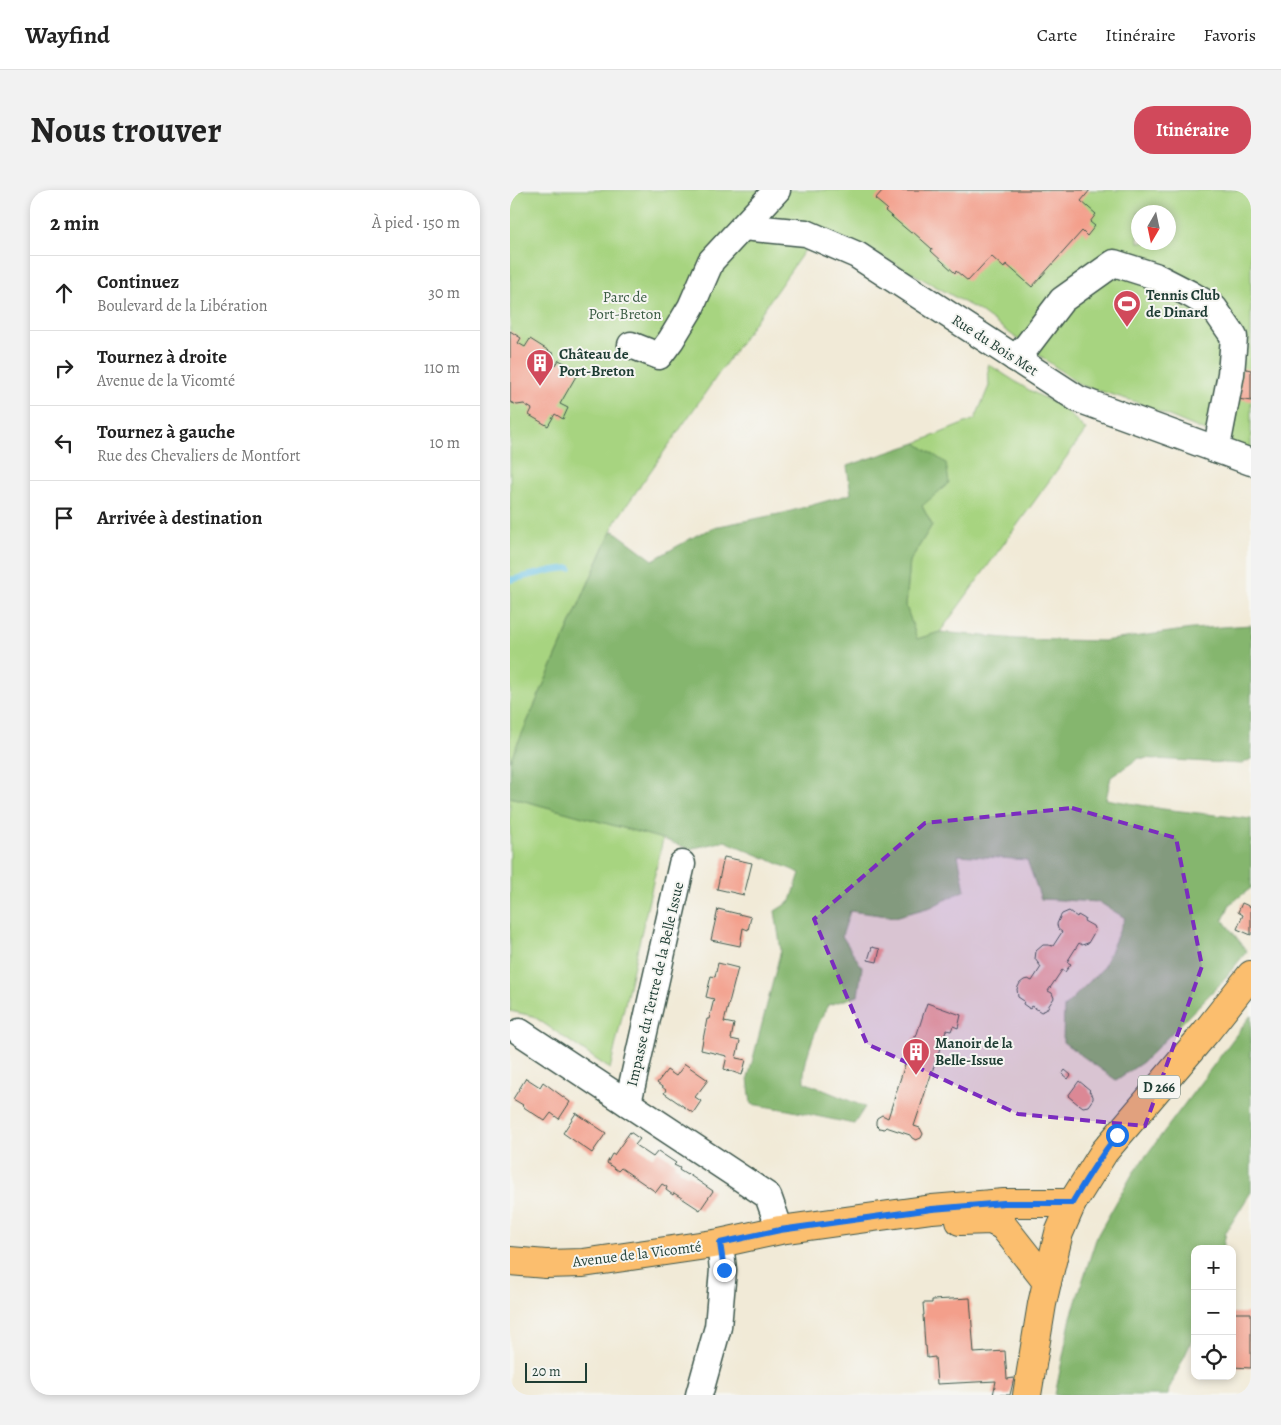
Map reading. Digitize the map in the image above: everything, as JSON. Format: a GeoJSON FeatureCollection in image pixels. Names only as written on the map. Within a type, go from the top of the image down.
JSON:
{"type":"FeatureCollection","features":[{"type":"Feature","properties":{"kind":"main road","name":"D 266"},"geometry":{"type":"LineString","coordinates":[[1072,1203],[1104,1152],[1206,1032],[1251,975]]}},
{"type":"Feature","properties":{"kind":"main road","name":"Avenue de la Vicomté"},"geometry":{"type":"LineString","coordinates":[[510,1261],[546,1264],[583,1263],[720,1243],[780,1230],[932,1209],[1004,1203],[1072,1203]]}},
{"type":"Feature","properties":{"kind":"main road"},"geometry":{"type":"LineString","coordinates":[[1027,1395],[1047,1282],[1059,1233],[1072,1203]]}},
{"type":"Feature","properties":{"kind":"main road","name":"Avenue de la Vicomté"},"geometry":{"type":"LineString","coordinates":[[852,1220],[897,1227],[991,1220],[1003,1226],[1047,1282]]}},
{"type":"Feature","properties":{"kind":"street"},"geometry":{"type":"LineString","coordinates":[[630,345],[659,356],[691,307],[711,261],[777,190]]}},
{"type":"Feature","properties":{"kind":"street","name":"Rue du Bois Met"},"geometry":{"type":"LineString","coordinates":[[743,227],[806,233],[857,255],[1078,399],[1251,462]]}},
{"type":"Feature","properties":{"kind":"street"},"geometry":{"type":"LineString","coordinates":[[1015,358],[1027,346],[1062,300],[1114,263],[1155,276],[1214,308],[1234,337],[1231,374],[1215,449]]}},
{"type":"Feature","properties":{"kind":"street","name":"Impasse du Tertre de la Belle Issue"},"geometry":{"type":"LineString","coordinates":[[628,1103],[682,864]]}},
{"type":"Feature","properties":{"kind":"street","name":"Impasse du Tertre de la Belle Issue"},"geometry":{"type":"LineString","coordinates":[[520,1032],[768,1196],[780,1230]]}},
{"type":"Feature","properties":{"kind":"street"},"geometry":{"type":"LineString","coordinates":[[700,1395],[718,1327],[724,1270],[720,1243]]}},
{"type":"Feature","properties":{"kind":"highlighted area"},"geometry":{"type":"Polygon","coordinates":[[[1072,808],[1176,838],[1202,966],[1145,1126],[1018,1114],[867,1044],[814,919],[925,823],[1072,808]]]}},
{"type":"Feature","properties":{"kind":"green space","name":"Parc de Port-Breton"},"geometry":{"type":"Polygon","coordinates":[[[510,190],[1251,190],[1251,450],[1133,401],[1080,385],[978,310],[867,248],[819,230],[615,522],[510,761],[510,190]]]}},
{"type":"Feature","properties":{"kind":"green space"},"geometry":{"type":"Polygon","coordinates":[[[988,364],[1027,389],[1062,407],[1086,430],[940,632],[917,639],[906,606],[910,561],[932,525],[922,506],[945,463],[916,443],[975,419],[989,386],[988,364]]]}},
{"type":"Feature","properties":{"kind":"green space"},"geometry":{"type":"Polygon","coordinates":[[[916,443],[946,463],[949,483],[922,506],[932,525],[910,561],[906,606],[917,639],[940,632],[1017,639],[1103,641],[1192,629],[1251,625],[1251,759],[1242,764],[1139,758],[1111,777],[1106,799],[1163,809],[1251,819],[1251,888],[1230,904],[1223,920],[1247,951],[1221,983],[1143,1062],[1116,1080],[1063,1042],[1064,1007],[1103,968],[1125,918],[1099,902],[1041,899],[1027,860],[958,855],[965,890],[931,907],[895,917],[850,911],[842,936],[862,967],[858,996],[828,1005],[815,1032],[808,1054],[804,1082],[865,1107],[854,1124],[751,1104],[748,1078],[781,950],[775,911],[791,901],[800,873],[725,841],[689,849],[663,839],[510,797],[510,761],[611,532],[614,531],[653,560],[697,535],[719,526],[784,513],[851,494],[847,466],[916,443]]]}},
{"type":"Feature","properties":{"kind":"green space"},"geometry":{"type":"Polygon","coordinates":[[[510,797],[663,839],[610,1069],[533,1016],[510,1011],[510,797]]]}},
{"type":"Feature","properties":{"kind":"green space"},"geometry":{"type":"Polygon","coordinates":[[[1251,1015],[1251,1192],[1226,1232],[1224,1245],[1191,1245],[1191,1342],[1168,1395],[1055,1395],[1071,1317],[1097,1236],[1133,1173],[1251,1015]]]}},
{"type":"Feature","properties":{"kind":"building"},"geometry":{"type":"Polygon","coordinates":[[[883,190],[1090,190],[1081,201],[1096,214],[1090,222],[1095,226],[1087,236],[1082,231],[1032,287],[1006,264],[1004,268],[991,256],[968,281],[956,271],[955,273],[913,232],[911,233],[885,211],[887,209],[875,199],[883,190]]]}},
{"type":"Feature","properties":{"kind":"building","name":"Château de Port-Breton"},"geometry":{"type":"Polygon","coordinates":[[[510,331],[521,338],[518,343],[525,347],[530,339],[554,354],[549,361],[556,365],[559,360],[579,371],[560,404],[568,408],[563,419],[555,414],[548,426],[529,415],[532,409],[524,404],[517,405],[510,402],[510,331]]]}},
{"type":"Feature","properties":{"kind":"building"},"geometry":{"type":"Polygon","coordinates":[[[1242,368],[1251,370],[1251,401],[1238,399],[1242,368]]]}},
{"type":"Feature","properties":{"kind":"building"},"geometry":{"type":"Polygon","coordinates":[[[724,857],[752,863],[744,895],[717,889],[724,857]]]}},
{"type":"Feature","properties":{"kind":"building"},"geometry":{"type":"Polygon","coordinates":[[[1242,903],[1251,907],[1251,935],[1237,929],[1243,915],[1238,912],[1242,903]]]}},
{"type":"Feature","properties":{"kind":"building"},"geometry":{"type":"Polygon","coordinates":[[[718,909],[751,917],[748,930],[743,928],[740,946],[711,940],[718,909]]]}},
{"type":"Feature","properties":{"kind":"building"},"geometry":{"type":"Polygon","coordinates":[[[1069,911],[1077,917],[1078,915],[1085,919],[1084,921],[1093,926],[1095,931],[1088,943],[1082,945],[1079,943],[1067,962],[1071,964],[1065,972],[1062,970],[1048,991],[1052,993],[1054,998],[1046,1010],[1041,1012],[1032,1006],[1030,1009],[1018,997],[1017,989],[1024,980],[1032,981],[1041,967],[1035,959],[1036,951],[1043,945],[1053,946],[1062,932],[1058,929],[1057,924],[1060,917],[1069,911]]]}},
{"type":"Feature","properties":{"kind":"building"},"geometry":{"type":"Polygon","coordinates":[[[872,947],[880,949],[877,962],[868,960],[872,947]]]}},
{"type":"Feature","properties":{"kind":"building"},"geometry":{"type":"Polygon","coordinates":[[[718,963],[738,968],[724,1022],[734,1024],[731,1039],[740,1041],[736,1058],[746,1060],[742,1075],[724,1069],[727,1056],[701,1050],[707,1019],[709,1019],[714,999],[706,997],[711,976],[715,977],[718,963]]]}},
{"type":"Feature","properties":{"kind":"building","name":"Manoir de la Belle-Issue"},"geometry":{"type":"Polygon","coordinates":[[[927,1003],[961,1015],[958,1028],[953,1026],[951,1031],[946,1030],[914,1126],[920,1128],[923,1134],[921,1138],[916,1140],[910,1135],[886,1127],[884,1129],[879,1128],[876,1125],[876,1121],[882,1115],[888,1118],[914,1036],[916,1037],[927,1003]]]}},
{"type":"Feature","properties":{"kind":"building"},"geometry":{"type":"Polygon","coordinates":[[[685,1064],[708,1080],[695,1097],[701,1101],[693,1113],[664,1093],[666,1090],[657,1083],[667,1070],[676,1076],[685,1064]]]}},
{"type":"Feature","properties":{"kind":"building"},"geometry":{"type":"Polygon","coordinates":[[[1065,1070],[1071,1075],[1068,1079],[1062,1074],[1065,1070]]]}},
{"type":"Feature","properties":{"kind":"building"},"geometry":{"type":"Polygon","coordinates":[[[526,1078],[540,1087],[543,1082],[570,1102],[559,1119],[551,1113],[545,1121],[513,1099],[526,1078]]]}},
{"type":"Feature","properties":{"kind":"building"},"geometry":{"type":"Polygon","coordinates":[[[1079,1081],[1090,1090],[1093,1096],[1088,1106],[1083,1107],[1079,1105],[1068,1096],[1079,1081]]]}},
{"type":"Feature","properties":{"kind":"building"},"geometry":{"type":"Polygon","coordinates":[[[576,1113],[606,1133],[592,1153],[563,1133],[576,1113]]]}},
{"type":"Feature","properties":{"kind":"building"},"geometry":{"type":"Polygon","coordinates":[[[630,1132],[640,1139],[635,1145],[653,1157],[658,1151],[676,1163],[674,1165],[680,1168],[679,1170],[713,1191],[700,1210],[674,1193],[673,1195],[662,1184],[656,1192],[621,1168],[618,1171],[607,1163],[630,1132]]]}},
{"type":"Feature","properties":{"kind":"building"},"geometry":{"type":"Polygon","coordinates":[[[970,1298],[974,1353],[1005,1351],[1007,1379],[1014,1378],[1010,1395],[993,1395],[996,1381],[937,1384],[935,1357],[927,1358],[923,1303],[932,1303],[932,1300],[970,1298]]]}},
{"type":"Feature","properties":{"kind":"building"},"geometry":{"type":"Polygon","coordinates":[[[1236,1313],[1251,1313],[1251,1368],[1236,1367],[1236,1313]]]}},
{"type":"Feature","properties":{"kind":"waterway"},"geometry":{"type":"LineString","coordinates":[[510,580],[570,568]]}},
{"type":"Feature","properties":{"kind":"place","name":"Tennis Club de Dinard"},"geometry":{"type":"Point","coordinates":[1127,328]}},
{"type":"Feature","properties":{"kind":"place","name":"Château de Port-Breton"},"geometry":{"type":"Point","coordinates":[540,387]}},
{"type":"Feature","properties":{"kind":"place","name":"Manoir de la Belle-Issue"},"geometry":{"type":"Point","coordinates":[916,1076]}},
{"type":"Feature","properties":{"kind":"route"},"geometry":{"type":"LineString","coordinates":[[724,1270],[720,1243],[780,1230],[932,1209],[1004,1203],[1072,1203],[1085,1180],[1117,1135]]}}]}
